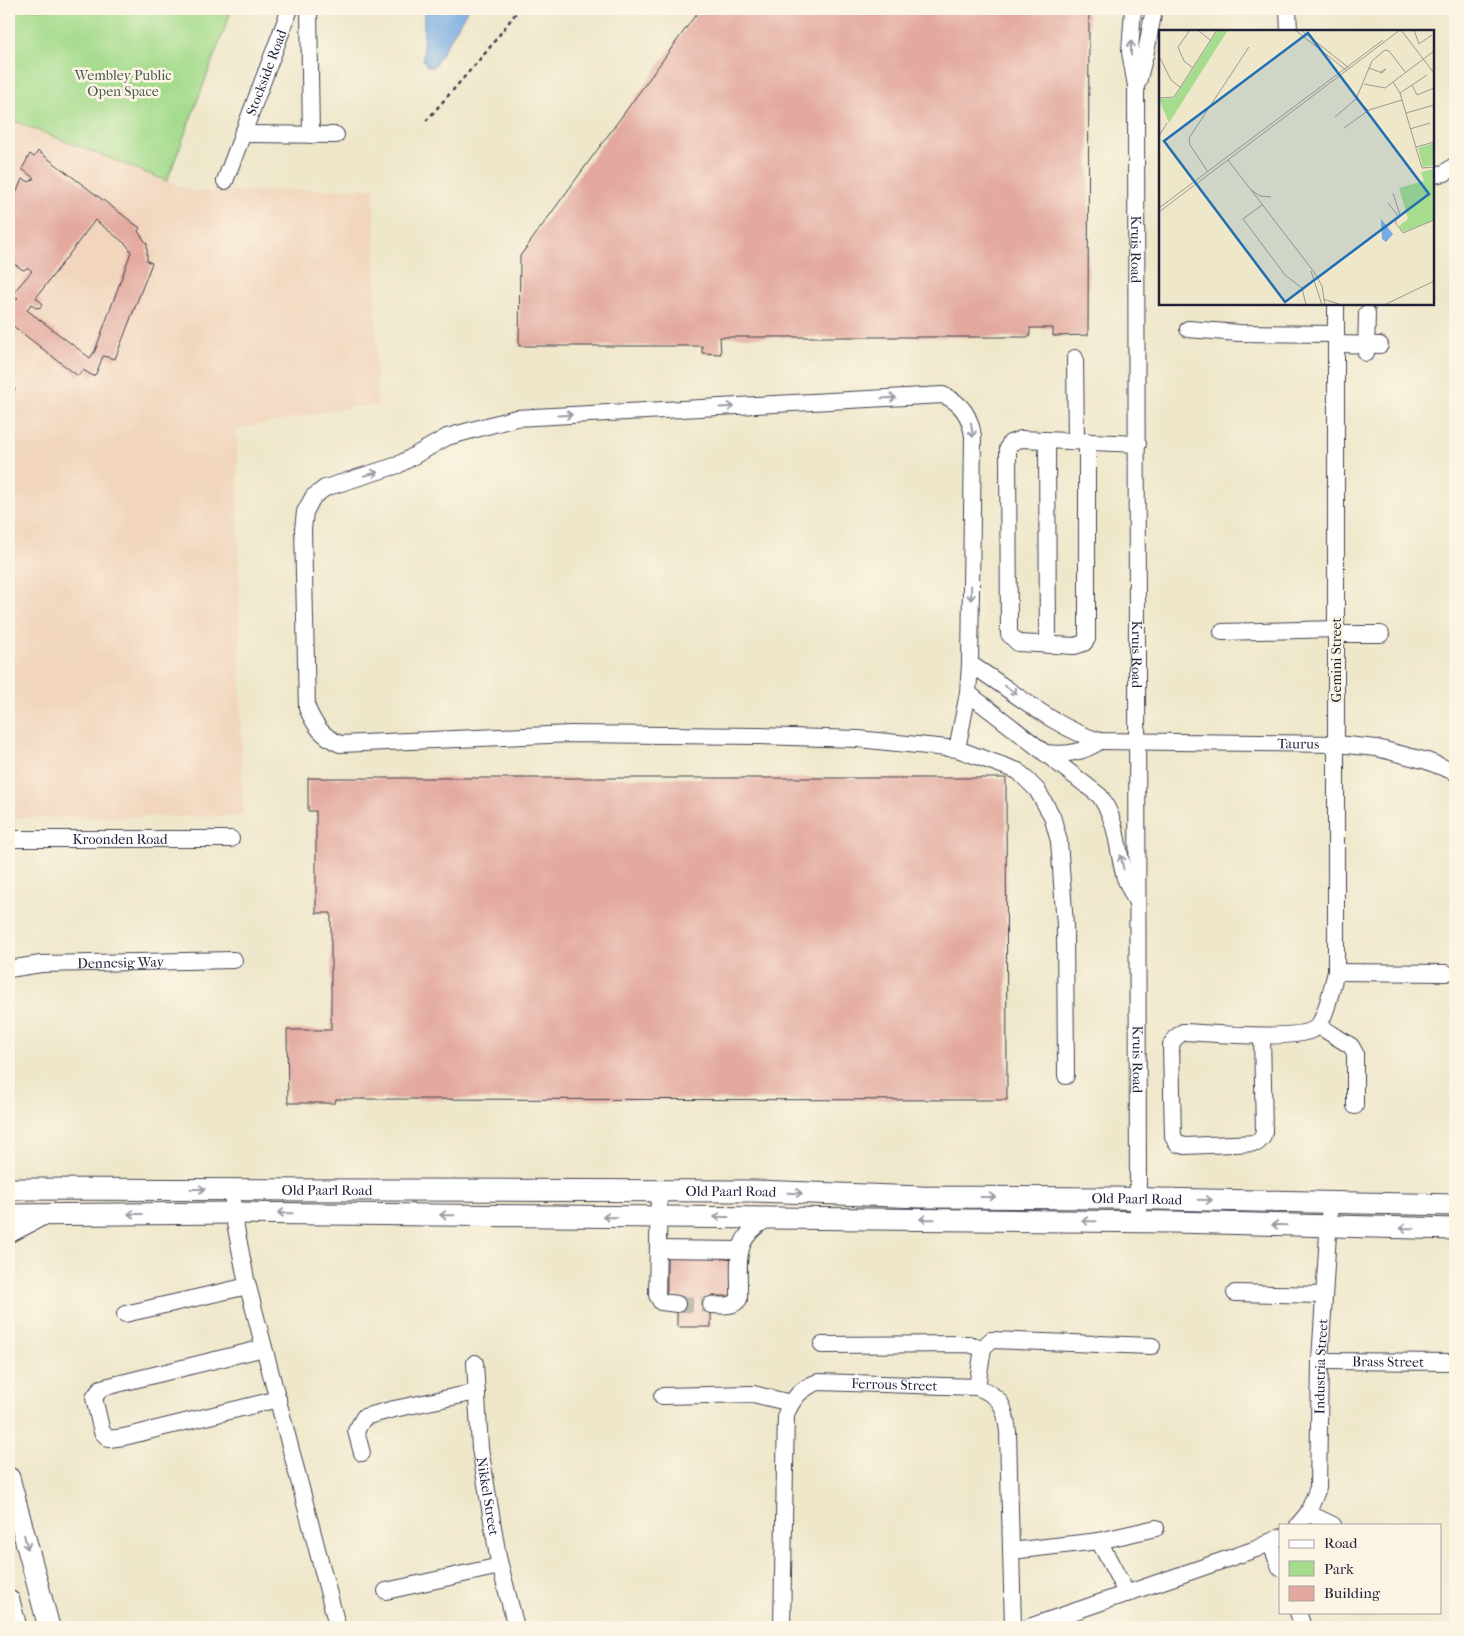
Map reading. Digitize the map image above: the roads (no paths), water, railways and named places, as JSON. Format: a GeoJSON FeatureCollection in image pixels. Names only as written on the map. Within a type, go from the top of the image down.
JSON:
{"type":"FeatureCollection","features":[{"type":"Feature","properties":{"kind":"main road","name":"Old Paarl Road"},"geometry":{"type":"LineString","coordinates":[[9,1188],[659,1191],[1455,1205]]}},
{"type":"Feature","properties":{"kind":"main road","name":"Old Paarl Road"},"geometry":{"type":"LineString","coordinates":[[9,1215],[234,1213],[770,1218],[1138,1222],[1455,1229]]}},
{"type":"Feature","properties":{"kind":"main road"},"geometry":{"type":"LineString","coordinates":[[9,1232],[43,1215]]}},
{"type":"Feature","properties":{"kind":"main road"},"geometry":{"type":"LineString","coordinates":[[9,1478],[49,1627]]}},
{"type":"Feature","properties":{"kind":"main road"},"geometry":{"type":"LineString","coordinates":[[9,1601],[16,1627]]}},
{"type":"Feature","properties":{"kind":"street","name":"Stockside Road"},"geometry":{"type":"LineString","coordinates":[[225,181],[290,9]]}},
{"type":"Feature","properties":{"kind":"street","name":"Stockside Road"},"geometry":{"type":"LineString","coordinates":[[309,9],[311,135]]}},
{"type":"Feature","properties":{"kind":"street","name":"Kruis Road"},"geometry":{"type":"LineString","coordinates":[[1133,9],[1130,52],[1136,86],[1138,444],[1138,1222]]}},
{"type":"Feature","properties":{"kind":"street","name":"Kruis Road"},"geometry":{"type":"LineString","coordinates":[[1136,86],[1147,47],[1154,9]]}},
{"type":"Feature","properties":{"kind":"street"},"geometry":{"type":"LineString","coordinates":[[1288,9],[1289,30]]}},
{"type":"Feature","properties":{"kind":"street","name":"Stockside Road"},"geometry":{"type":"LineString","coordinates":[[242,134],[336,135]]}},
{"type":"Feature","properties":{"kind":"street"},"geometry":{"type":"LineString","coordinates":[[1434,175],[1444,173],[1455,165]]}},
{"type":"Feature","properties":{"kind":"street","name":"Gemini Street"},"geometry":{"type":"LineString","coordinates":[[1321,1020],[1336,972],[1336,305]]}},
{"type":"Feature","properties":{"kind":"street"},"geometry":{"type":"LineString","coordinates":[[1188,329],[1336,339],[1370,348],[1367,313]]}},
{"type":"Feature","properties":{"kind":"street"},"geometry":{"type":"LineString","coordinates":[[1075,358],[1082,441],[1087,639],[1080,645],[1018,643],[1009,634],[1008,448],[1010,443],[1016,440],[1047,440],[1082,441],[1138,444]]}},
{"type":"Feature","properties":{"kind":"street"},"geometry":{"type":"LineString","coordinates":[[957,749],[968,693],[970,664],[973,436],[971,422],[964,411],[955,400],[943,395],[516,418],[447,437],[398,465],[325,488],[313,497],[305,512],[303,529],[307,708],[316,727],[328,738],[340,744],[571,734],[858,739],[957,749],[1018,771],[1037,790],[1052,816],[1059,841],[1065,925],[1066,1076]]}},
{"type":"Feature","properties":{"kind":"street"},"geometry":{"type":"LineString","coordinates":[[1047,440],[1048,645]]}},
{"type":"Feature","properties":{"kind":"street"},"geometry":{"type":"LineString","coordinates":[[1222,632],[1381,634]]}},
{"type":"Feature","properties":{"kind":"street"},"geometry":{"type":"LineString","coordinates":[[970,664],[1065,727],[1100,741]]}},
{"type":"Feature","properties":{"kind":"street"},"geometry":{"type":"LineString","coordinates":[[968,693],[1088,784],[1100,796],[1110,812],[1115,826],[1126,879],[1139,907]]}},
{"type":"Feature","properties":{"kind":"street"},"geometry":{"type":"LineString","coordinates":[[1046,753],[1077,753],[1088,749],[1100,741]]}},
{"type":"Feature","properties":{"kind":"street","name":"Taurus"},"geometry":{"type":"LineString","coordinates":[[1100,741],[1336,744],[1377,748],[1427,761],[1455,772]]}},
{"type":"Feature","properties":{"kind":"street","name":"Kroonden Road"},"geometry":{"type":"LineString","coordinates":[[9,840],[231,839]]}},
{"type":"Feature","properties":{"kind":"street","name":"Dennesig Way"},"geometry":{"type":"LineString","coordinates":[[9,969],[41,964],[74,962],[234,960]]}},
{"type":"Feature","properties":{"kind":"street"},"geometry":{"type":"LineString","coordinates":[[1336,972],[1446,973]]}},
{"type":"Feature","properties":{"kind":"street"},"geometry":{"type":"LineString","coordinates":[[1262,1036],[1264,1132],[1262,1138],[1257,1143],[1185,1146],[1178,1144],[1174,1137],[1171,1045],[1175,1038],[1183,1032],[1262,1036],[1311,1032],[1321,1020],[1351,1046],[1355,1053],[1355,1106]]}},
{"type":"Feature","properties":{"kind":"street"},"geometry":{"type":"LineString","coordinates":[[233,1189],[234,1213],[248,1286],[337,1624]]}},
{"type":"Feature","properties":{"kind":"street"},"geometry":{"type":"LineString","coordinates":[[659,1191],[659,1299],[666,1304],[677,1304]]}},
{"type":"Feature","properties":{"kind":"street","name":"Industria Street"},"geometry":{"type":"LineString","coordinates":[[1303,1519],[1318,1488],[1320,1469],[1320,1361],[1330,1202]]}},
{"type":"Feature","properties":{"kind":"street"},"geometry":{"type":"LineString","coordinates":[[711,1305],[728,1305],[736,1303],[739,1299],[740,1250],[743,1238],[750,1229],[770,1218]]}},
{"type":"Feature","properties":{"kind":"street"},"geometry":{"type":"LineString","coordinates":[[658,1250],[740,1250]]}},
{"type":"Feature","properties":{"kind":"street"},"geometry":{"type":"LineString","coordinates":[[125,1314],[248,1286]]}},
{"type":"Feature","properties":{"kind":"street"},"geometry":{"type":"LineString","coordinates":[[1235,1293],[1324,1295]]}},
{"type":"Feature","properties":{"kind":"street"},"geometry":{"type":"LineString","coordinates":[[977,1387],[984,1348],[991,1340],[1152,1346]]}},
{"type":"Feature","properties":{"kind":"street"},"geometry":{"type":"LineString","coordinates":[[822,1345],[968,1344],[984,1348]]}},
{"type":"Feature","properties":{"kind":"street"},"geometry":{"type":"LineString","coordinates":[[264,1348],[101,1388],[94,1398],[102,1432],[109,1439],[124,1437],[278,1399]]}},
{"type":"Feature","properties":{"kind":"street","name":"Brass Street"},"geometry":{"type":"LineString","coordinates":[[1320,1361],[1455,1362]]}},
{"type":"Feature","properties":{"kind":"street","name":"Nikkel Street"},"geometry":{"type":"LineString","coordinates":[[475,1363],[480,1448],[500,1566],[516,1627]]}},
{"type":"Feature","properties":{"kind":"street","name":"Ferrous Street"},"geometry":{"type":"LineString","coordinates":[[791,1404],[804,1388],[818,1382],[977,1387],[990,1392],[999,1400],[1006,1412],[1008,1432],[1013,1627]]}},
{"type":"Feature","properties":{"kind":"street"},"geometry":{"type":"LineString","coordinates":[[362,1453],[356,1431],[364,1417],[477,1392]]}},
{"type":"Feature","properties":{"kind":"street"},"geometry":{"type":"LineString","coordinates":[[662,1396],[753,1394],[791,1404],[786,1414],[782,1627]]}},
{"type":"Feature","properties":{"kind":"street"},"geometry":{"type":"LineString","coordinates":[[1303,1519],[1328,1524]]}},
{"type":"Feature","properties":{"kind":"street"},"geometry":{"type":"LineString","coordinates":[[1011,1550],[1099,1541],[1156,1528]]}},
{"type":"Feature","properties":{"kind":"street"},"geometry":{"type":"LineString","coordinates":[[1029,1627],[1055,1623],[1127,1594],[1256,1550],[1275,1540],[1279,1562]]}},
{"type":"Feature","properties":{"kind":"street"},"geometry":{"type":"LineString","coordinates":[[1099,1541],[1127,1594]]}},
{"type":"Feature","properties":{"kind":"street"},"geometry":{"type":"LineString","coordinates":[[386,1591],[500,1566]]}},
{"type":"Feature","properties":{"kind":"street"},"geometry":{"type":"LineString","coordinates":[[1299,1614],[1303,1627]]}},
{"type":"Feature","properties":{"kind":"water"},"geometry":{"type":"Polygon","coordinates":[[[424,9],[468,9],[435,65],[430,68],[423,59],[424,9]]]}},
{"type":"Feature","properties":{"kind":"tunnel"},"geometry":{"type":"LineString","coordinates":[[677,1304],[711,1305]]}},
{"type":"Feature","properties":{"kind":"park label","name":"Wembley Public Open Space"},"geometry":{"type":"Point","coordinates":[123,84]}}]}
